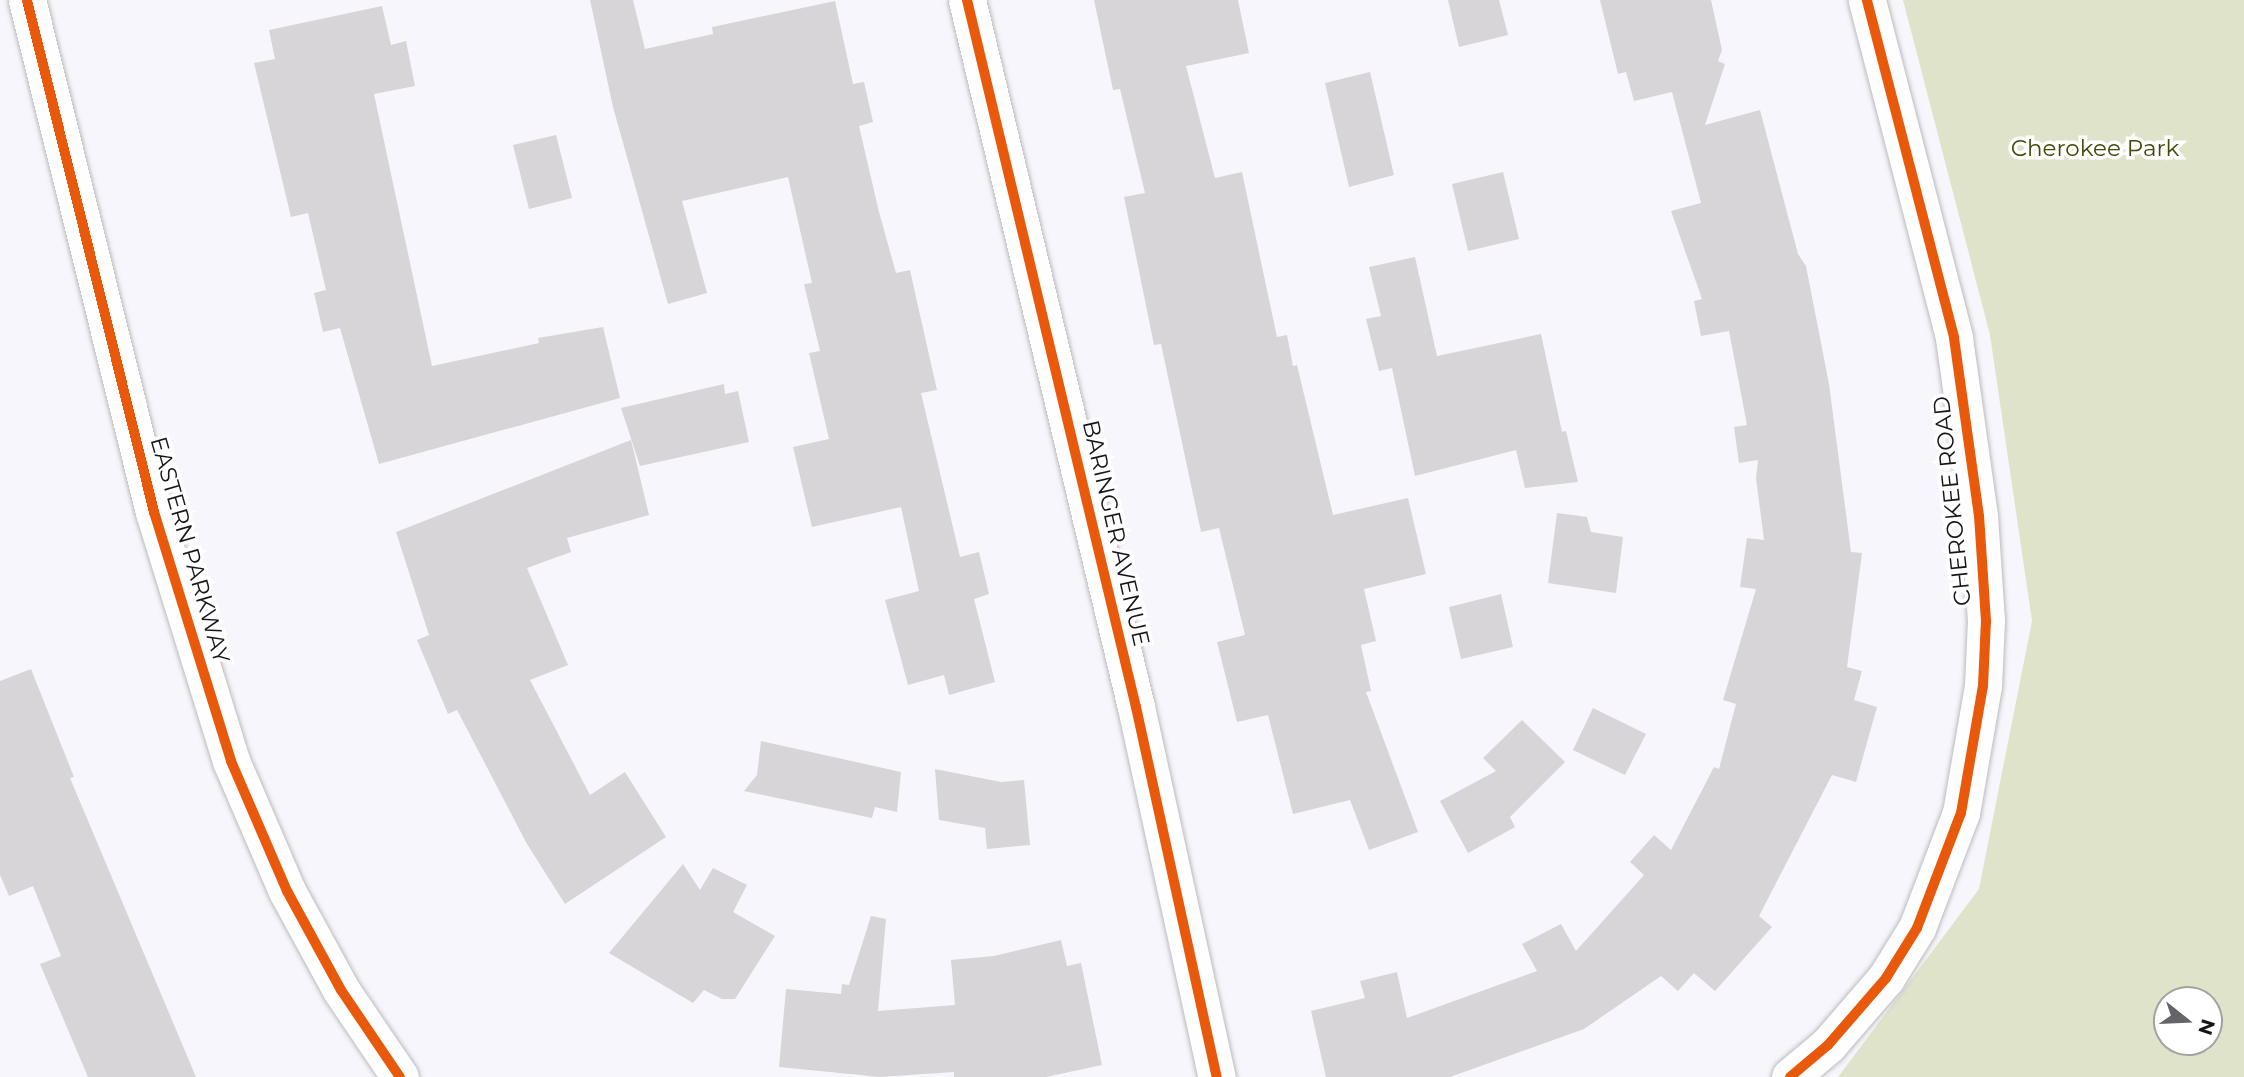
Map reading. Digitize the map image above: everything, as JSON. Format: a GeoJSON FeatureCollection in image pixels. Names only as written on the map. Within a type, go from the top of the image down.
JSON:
{"type":"FeatureCollection","features":[{"type":"Feature","properties":{"kind":"street","name":"EASTERN PARKWAY"},"geometry":{"type":"LineString","coordinates":[[27,0],[154,512],[231,761],[287,891],[341,990],[400,1077]]}},
{"type":"Feature","properties":{"kind":"street","name":"BARINGER AVENUE"},"geometry":{"type":"LineString","coordinates":[[967,0],[1136,707],[1217,1077]]}},
{"type":"Feature","properties":{"kind":"street","name":"CHEROKEE ROAD"},"geometry":{"type":"LineString","coordinates":[[1790,1077],[1828,1045],[1886,978],[1917,928],[1961,813],[1983,686],[1986,621],[1979,516],[1954,337],[1867,0]]}},
{"type":"Feature","properties":{"kind":"green space","name":"Cherokee Park"},"geometry":{"type":"Polygon","coordinates":[[[1903,0],[2244,0],[2244,1077],[1838,1077],[1979,889],[2032,621],[1990,335],[1903,0]]]}},
{"type":"Feature","properties":{"kind":"building"},"geometry":{"type":"Polygon","coordinates":[[[590,0],[633,0],[645,49],[713,34],[712,27],[835,1],[853,84],[864,82],[873,122],[859,126],[879,212],[896,273],[910,270],[937,390],[921,393],[960,557],[979,552],[989,594],[974,599],[995,682],[949,695],[944,675],[908,685],[885,600],[919,591],[901,507],[812,527],[793,447],[829,439],[809,353],[820,351],[804,284],[812,283],[788,177],[682,201],[707,293],[668,304],[613,107],[590,0]]]}},
{"type":"Feature","properties":{"kind":"building"},"geometry":{"type":"Polygon","coordinates":[[[1094,0],[1238,0],[1249,53],[1186,66],[1215,178],[1242,172],[1277,337],[1287,335],[1293,366],[1297,365],[1333,515],[1408,498],[1426,574],[1364,589],[1376,641],[1361,645],[1371,691],[1366,692],[1418,832],[1369,850],[1350,800],[1293,814],[1268,715],[1237,722],[1217,642],[1245,635],[1219,528],[1201,532],[1161,344],[1154,345],[1124,197],[1145,193],[1120,89],[1113,90],[1094,0]]]}},
{"type":"Feature","properties":{"kind":"building"},"geometry":{"type":"Polygon","coordinates":[[[1448,0],[1499,0],[1508,35],[1459,47],[1448,0]]]}},
{"type":"Feature","properties":{"kind":"building"},"geometry":{"type":"Polygon","coordinates":[[[1600,0],[1711,0],[1722,50],[1718,61],[1725,64],[1705,125],[1760,110],[1798,254],[1806,266],[1829,384],[1851,552],[1862,553],[1847,667],[1862,671],[1854,700],[1877,707],[1856,782],[1832,775],[1759,916],[1772,927],[1715,991],[1694,973],[1678,991],[1661,976],[1584,1029],[1450,1077],[1326,1077],[1311,1011],[1365,998],[1360,981],[1397,972],[1407,1018],[1537,971],[1522,944],[1561,924],[1576,951],[1644,875],[1630,862],[1654,835],[1671,850],[1714,767],[1719,769],[1736,704],[1723,700],[1756,589],[1740,587],[1747,538],[1764,540],[1756,478],[1758,460],[1739,463],[1734,427],[1747,425],[1729,331],[1701,336],[1694,301],[1702,299],[1671,211],[1701,203],[1672,92],[1634,101],[1626,72],[1618,74],[1600,0]]]}},
{"type":"Feature","properties":{"kind":"building"},"geometry":{"type":"Polygon","coordinates":[[[382,6],[391,45],[406,41],[415,86],[374,94],[432,366],[539,343],[538,338],[603,327],[620,398],[379,464],[340,328],[323,332],[314,293],[326,290],[308,213],[291,217],[254,63],[275,59],[269,30],[382,6]]]}},
{"type":"Feature","properties":{"kind":"building"},"geometry":{"type":"Polygon","coordinates":[[[1370,72],[1394,175],[1349,187],[1325,83],[1370,72]]]}},
{"type":"Feature","properties":{"kind":"building"},"geometry":{"type":"Polygon","coordinates":[[[556,135],[572,198],[529,209],[513,145],[556,135]]]}},
{"type":"Feature","properties":{"kind":"building"},"geometry":{"type":"Polygon","coordinates":[[[1503,172],[1519,239],[1468,251],[1452,184],[1503,172]]]}},
{"type":"Feature","properties":{"kind":"building"},"geometry":{"type":"Polygon","coordinates":[[[1415,257],[1437,356],[1541,334],[1562,432],[1566,431],[1578,482],[1525,488],[1516,450],[1415,476],[1392,368],[1379,371],[1366,319],[1381,316],[1369,267],[1415,257]]]}},
{"type":"Feature","properties":{"kind":"building"},"geometry":{"type":"Polygon","coordinates":[[[724,384],[725,394],[738,391],[749,442],[640,466],[621,408],[724,384]]]}},
{"type":"Feature","properties":{"kind":"building"},"geometry":{"type":"Polygon","coordinates":[[[631,440],[649,515],[567,538],[571,552],[527,568],[568,665],[530,680],[590,795],[625,772],[666,837],[565,904],[527,844],[457,710],[448,714],[417,640],[429,635],[396,532],[631,440]]]}},
{"type":"Feature","properties":{"kind":"building"},"geometry":{"type":"Polygon","coordinates":[[[1557,513],[1587,517],[1591,532],[1623,537],[1616,593],[1548,583],[1557,513]]]}},
{"type":"Feature","properties":{"kind":"building"},"geometry":{"type":"Polygon","coordinates":[[[1501,594],[1513,647],[1461,659],[1449,607],[1501,594]]]}},
{"type":"Feature","properties":{"kind":"building"},"geometry":{"type":"Polygon","coordinates":[[[31,669],[74,777],[70,778],[196,1077],[88,1077],[40,964],[61,956],[33,886],[9,896],[0,875],[0,681],[31,669]]]}},
{"type":"Feature","properties":{"kind":"building"},"geometry":{"type":"Polygon","coordinates":[[[1593,708],[1646,734],[1625,775],[1573,750],[1593,708]]]}},
{"type":"Feature","properties":{"kind":"building"},"geometry":{"type":"Polygon","coordinates":[[[1522,720],[1565,762],[1510,817],[1515,827],[1468,853],[1440,801],[1496,771],[1483,758],[1522,720]]]}},
{"type":"Feature","properties":{"kind":"building"},"geometry":{"type":"Polygon","coordinates":[[[761,741],[901,772],[897,812],[875,807],[872,818],[744,791],[757,775],[761,741]]]}},
{"type":"Feature","properties":{"kind":"building"},"geometry":{"type":"Polygon","coordinates":[[[935,769],[1001,782],[1024,780],[1030,845],[987,849],[985,828],[939,820],[935,769]]]}},
{"type":"Feature","properties":{"kind":"building"},"geometry":{"type":"Polygon","coordinates":[[[683,864],[700,890],[713,868],[747,885],[733,912],[775,936],[735,999],[722,999],[704,990],[693,1003],[609,953],[683,864]]]}},
{"type":"Feature","properties":{"kind":"building"},"geometry":{"type":"Polygon","coordinates":[[[871,916],[886,919],[878,1011],[955,1005],[951,960],[994,956],[1061,940],[1067,966],[1081,963],[1102,1065],[1046,1077],[954,1077],[954,1072],[880,1077],[779,1067],[786,989],[841,994],[842,984],[849,985],[871,916]]]}},
{"type":"Feature","properties":{"kind":"cycle path"},"geometry":{"type":"LineString","coordinates":[[27,0],[154,512],[231,761],[287,891],[341,990],[400,1077]]}},
{"type":"Feature","properties":{"kind":"cycle path"},"geometry":{"type":"LineString","coordinates":[[967,0],[1136,707],[1217,1077]]}},
{"type":"Feature","properties":{"kind":"cycle path"},"geometry":{"type":"LineString","coordinates":[[1790,1077],[1828,1045],[1886,978],[1917,928],[1961,813],[1983,686],[1986,621],[1979,516],[1954,337],[1867,0]]}}]}
